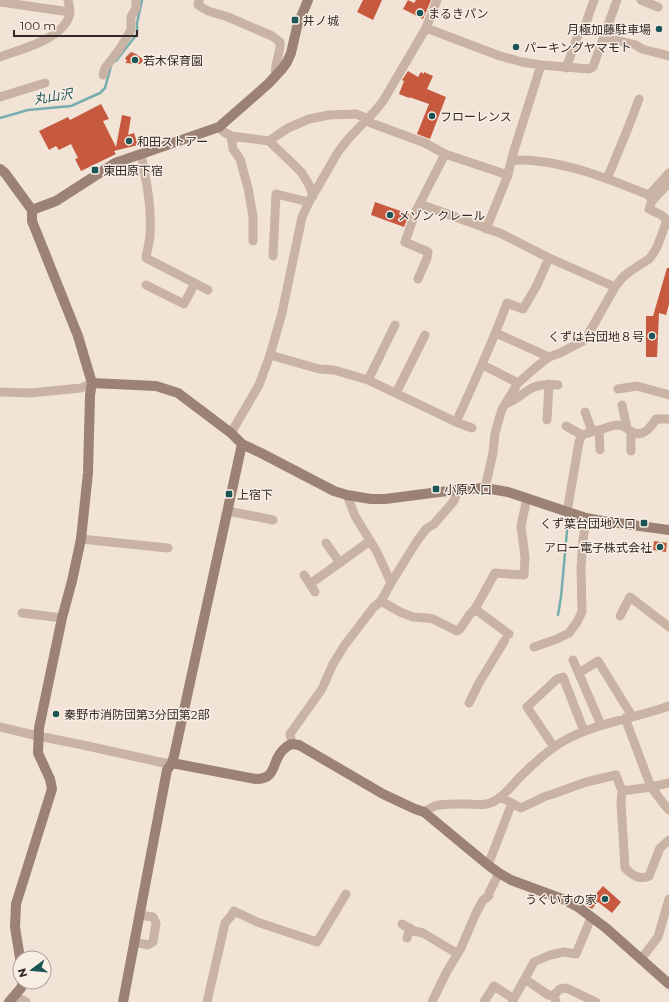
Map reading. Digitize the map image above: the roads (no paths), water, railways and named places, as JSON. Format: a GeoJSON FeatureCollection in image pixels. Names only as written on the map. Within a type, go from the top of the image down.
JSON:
{"type":"FeatureCollection","features":[{"type":"Feature","properties":{"kind":"street"},"geometry":{"type":"LineString","coordinates":[[0,57],[44,41],[57,32],[66,23],[70,12],[68,0]]}},
{"type":"Feature","properties":{"kind":"street"},"geometry":{"type":"LineString","coordinates":[[103,75],[105,68],[131,30],[131,17],[136,8],[136,0]]}},
{"type":"Feature","properties":{"kind":"street"},"geometry":{"type":"LineString","coordinates":[[199,0],[198,5],[208,11],[228,17],[272,36],[280,42],[280,53],[275,66],[276,76]]}},
{"type":"Feature","properties":{"kind":"street"},"geometry":{"type":"LineString","coordinates":[[32,210],[56,201],[115,163],[219,127],[276,76],[287,62],[291,53],[297,27],[308,0]]}},
{"type":"Feature","properties":{"kind":"street"},"geometry":{"type":"LineString","coordinates":[[231,433],[259,385],[270,355],[282,313],[302,217],[338,152],[383,101],[426,28],[437,0]]}},
{"type":"Feature","properties":{"kind":"street"},"geometry":{"type":"LineString","coordinates":[[566,68],[578,35],[586,23],[594,0]]}},
{"type":"Feature","properties":{"kind":"street"},"geometry":{"type":"LineString","coordinates":[[426,28],[500,56],[522,62],[541,66],[590,69],[593,67],[617,0]]}},
{"type":"Feature","properties":{"kind":"street"},"geometry":{"type":"LineString","coordinates":[[641,0],[658,7]]}},
{"type":"Feature","properties":{"kind":"street"},"geometry":{"type":"LineString","coordinates":[[0,2],[70,12]]}},
{"type":"Feature","properties":{"kind":"street"},"geometry":{"type":"LineString","coordinates":[[604,37],[636,45],[642,49],[669,56]]}},
{"type":"Feature","properties":{"kind":"street"},"geometry":{"type":"LineString","coordinates":[[486,229],[508,175],[512,156],[541,66]]}},
{"type":"Feature","properties":{"kind":"street"},"geometry":{"type":"LineString","coordinates":[[0,97],[45,83]]}},
{"type":"Feature","properties":{"kind":"street"},"geometry":{"type":"LineString","coordinates":[[607,179],[639,99]]}},
{"type":"Feature","properties":{"kind":"street"},"geometry":{"type":"LineString","coordinates":[[269,141],[288,128],[310,118],[329,115],[356,114],[368,119],[371,123],[425,143],[445,154],[508,175]]}},
{"type":"Feature","properties":{"kind":"street"},"geometry":{"type":"LineString","coordinates":[[219,127],[231,136],[269,141],[302,173],[309,185],[311,199]]}},
{"type":"Feature","properties":{"kind":"street"},"geometry":{"type":"LineString","coordinates":[[231,136],[233,149],[240,159],[248,188],[253,216],[253,240]]}},
{"type":"Feature","properties":{"kind":"street"},"geometry":{"type":"LineString","coordinates":[[141,154],[151,214],[150,235],[146,258],[208,290]]}},
{"type":"Feature","properties":{"kind":"street"},"geometry":{"type":"LineString","coordinates":[[418,279],[428,252],[405,242],[416,211],[445,154]]}},
{"type":"Feature","properties":{"kind":"street"},"geometry":{"type":"LineString","coordinates":[[512,161],[549,162],[576,168],[607,179],[651,198]]}},
{"type":"Feature","properties":{"kind":"street"},"geometry":{"type":"LineString","coordinates":[[0,169],[5,173],[32,210],[32,221],[78,336],[92,383],[90,394],[88,474],[80,538],[38,736],[38,753],[50,779],[52,789],[16,904],[15,927],[19,950]]}},
{"type":"Feature","properties":{"kind":"street"},"geometry":{"type":"LineString","coordinates":[[486,488],[493,453],[495,433],[502,409],[518,383],[549,357],[585,340],[615,287],[622,278],[649,258],[658,247],[666,223],[665,218],[649,209],[651,198],[669,172]]}},
{"type":"Feature","properties":{"kind":"street"},"geometry":{"type":"LineString","coordinates":[[651,198],[669,183]]}},
{"type":"Feature","properties":{"kind":"street"},"geometry":{"type":"LineString","coordinates":[[273,256],[276,194],[311,199]]}},
{"type":"Feature","properties":{"kind":"street"},"geometry":{"type":"LineString","coordinates":[[420,204],[502,234],[549,258],[615,287]]}},
{"type":"Feature","properties":{"kind":"street"},"geometry":{"type":"LineString","coordinates":[[456,422],[483,365],[507,303],[523,309],[536,287],[549,258]]}},
{"type":"Feature","properties":{"kind":"street"},"geometry":{"type":"LineString","coordinates":[[146,285],[184,304],[195,283]]}},
{"type":"Feature","properties":{"kind":"street"},"geometry":{"type":"LineString","coordinates":[[368,380],[395,325]]}},
{"type":"Feature","properties":{"kind":"street"},"geometry":{"type":"LineString","coordinates":[[496,333],[549,357]]}},
{"type":"Feature","properties":{"kind":"street"},"geometry":{"type":"LineString","coordinates":[[396,393],[425,335]]}},
{"type":"Feature","properties":{"kind":"street"},"geometry":{"type":"LineString","coordinates":[[270,355],[319,369],[334,370],[368,380],[456,422],[472,428]]}},
{"type":"Feature","properties":{"kind":"street"},"geometry":{"type":"LineString","coordinates":[[483,365],[518,383]]}},
{"type":"Feature","properties":{"kind":"street"},"geometry":{"type":"LineString","coordinates":[[0,392],[30,393],[81,388],[92,383],[156,386],[178,393],[231,433],[242,444],[334,491],[346,495],[371,499],[486,488],[508,492],[586,518],[669,530]]}},
{"type":"Feature","properties":{"kind":"street"},"geometry":{"type":"LineString","coordinates":[[504,404],[512,401],[533,387],[546,384],[553,385],[545,414]]}},
{"type":"Feature","properties":{"kind":"street"},"geometry":{"type":"LineString","coordinates":[[618,389],[637,386],[669,395]]}},
{"type":"Feature","properties":{"kind":"street"},"geometry":{"type":"LineString","coordinates":[[622,405],[629,430],[631,451]]}},
{"type":"Feature","properties":{"kind":"street"},"geometry":{"type":"LineString","coordinates":[[585,412],[596,430],[600,450]]}},
{"type":"Feature","properties":{"kind":"street"},"geometry":{"type":"LineString","coordinates":[[567,512],[579,442],[582,436],[596,430],[619,425],[635,433],[640,433],[651,428],[656,419],[669,419]]}},
{"type":"Feature","properties":{"kind":"street"},"geometry":{"type":"LineString","coordinates":[[566,426],[582,436]]}},
{"type":"Feature","properties":{"kind":"street"},"geometry":{"type":"LineString","coordinates":[[123,1002],[167,770],[172,763],[174,756],[242,444]]}},
{"type":"Feature","properties":{"kind":"street"},"geometry":{"type":"LineString","coordinates":[[292,744],[290,734],[322,689],[333,664],[344,646],[373,608],[381,601],[391,582],[417,541],[426,530],[434,524],[454,500],[456,495],[455,490]]}},
{"type":"Feature","properties":{"kind":"street"},"geometry":{"type":"LineString","coordinates":[[346,495],[355,516],[377,552],[391,582]]}},
{"type":"Feature","properties":{"kind":"street"},"geometry":{"type":"LineString","coordinates":[[381,601],[400,612],[413,617],[433,619],[457,631],[460,629],[475,609],[495,573],[524,575],[525,557],[521,526],[527,498]]}},
{"type":"Feature","properties":{"kind":"street"},"geometry":{"type":"LineString","coordinates":[[228,511],[273,520]]}},
{"type":"Feature","properties":{"kind":"street"},"geometry":{"type":"LineString","coordinates":[[534,647],[569,633],[582,612],[581,568],[586,518]]}},
{"type":"Feature","properties":{"kind":"street"},"geometry":{"type":"LineString","coordinates":[[80,538],[168,548]]}},
{"type":"Feature","properties":{"kind":"street"},"geometry":{"type":"LineString","coordinates":[[304,575],[312,588],[340,563],[370,541]]}},
{"type":"Feature","properties":{"kind":"street"},"geometry":{"type":"LineString","coordinates":[[326,543],[340,563]]}},
{"type":"Feature","properties":{"kind":"street"},"geometry":{"type":"LineString","coordinates":[[620,616],[630,597],[669,627]]}},
{"type":"Feature","properties":{"kind":"street"},"geometry":{"type":"LineString","coordinates":[[469,703],[479,683],[507,637],[475,609]]}},
{"type":"Feature","properties":{"kind":"street"},"geometry":{"type":"LineString","coordinates":[[22,613],[62,618]]}},
{"type":"Feature","properties":{"kind":"street"},"geometry":{"type":"LineString","coordinates":[[573,660],[601,725]]}},
{"type":"Feature","properties":{"kind":"street"},"geometry":{"type":"LineString","coordinates":[[579,673],[598,661],[628,717],[651,787],[669,810]]}},
{"type":"Feature","properties":{"kind":"street"},"geometry":{"type":"LineString","coordinates":[[554,747],[527,708],[557,679],[563,678],[584,731]]}},
{"type":"Feature","properties":{"kind":"street"},"geometry":{"type":"LineString","coordinates":[[424,812],[436,806],[457,804],[482,805],[490,803],[500,797],[534,763],[554,747],[584,731],[628,717],[660,710],[669,706]]}},
{"type":"Feature","properties":{"kind":"street"},"geometry":{"type":"LineString","coordinates":[[0,727],[164,763],[172,763],[256,780],[266,778],[270,775],[283,749],[292,744],[299,745],[383,794],[424,812],[488,865],[511,880],[564,900],[578,907],[606,928],[669,984]]}},
{"type":"Feature","properties":{"kind":"street"},"geometry":{"type":"LineString","coordinates":[[500,797],[521,808],[546,796],[586,782],[616,775],[622,791],[621,803],[625,868],[632,875],[638,878],[649,876],[660,848],[669,840]]}},
{"type":"Feature","properties":{"kind":"street"},"geometry":{"type":"LineString","coordinates":[[622,791],[669,783]]}},
{"type":"Feature","properties":{"kind":"street"},"geometry":{"type":"LineString","coordinates":[[488,865],[512,803]]}},
{"type":"Feature","properties":{"kind":"street"},"geometry":{"type":"LineString","coordinates":[[432,1002],[446,973],[461,948],[476,913],[483,900],[489,896],[489,893],[500,873]]}},
{"type":"Feature","properties":{"kind":"street"},"geometry":{"type":"LineString","coordinates":[[207,1002],[225,923],[234,911],[257,922],[317,942],[346,894]]}},
{"type":"Feature","properties":{"kind":"street"},"geometry":{"type":"LineString","coordinates":[[641,959],[658,937],[669,899]]}},
{"type":"Feature","properties":{"kind":"street"},"geometry":{"type":"LineString","coordinates":[[134,942],[148,945],[153,942],[156,923],[153,917],[139,914]]}},
{"type":"Feature","properties":{"kind":"street"},"geometry":{"type":"LineString","coordinates":[[484,1002],[494,986],[513,1001],[534,962],[550,955],[564,952],[576,954],[591,918]]}},
{"type":"Feature","properties":{"kind":"street"},"geometry":{"type":"LineString","coordinates":[[407,938],[406,926],[423,933],[458,954]]}},
{"type":"Feature","properties":{"kind":"street"},"geometry":{"type":"LineString","coordinates":[[525,979],[555,999],[555,994],[566,988],[596,1002]]}},
{"type":"Feature","properties":{"kind":"street"},"geometry":{"type":"LineString","coordinates":[[19,990],[12,999],[26,1002]]}},
{"type":"Feature","properties":{"kind":"waterway","name":"丸山沢"},"geometry":{"type":"LineString","coordinates":[[116,61],[137,34],[137,23],[142,0]]}},
{"type":"Feature","properties":{"kind":"waterway","name":"丸山沢"},"geometry":{"type":"LineString","coordinates":[[0,118],[28,110],[71,106],[100,93],[105,88],[111,66]]}},
{"type":"Feature","properties":{"kind":"waterway"},"geometry":{"type":"LineString","coordinates":[[558,615],[568,520]]}},
{"type":"Feature","properties":{"kind":"place","name":"まるきパン"},"geometry":{"type":"Point","coordinates":[420,13]}},
{"type":"Feature","properties":{"kind":"place","name":"井ノ城"},"geometry":{"type":"Point","coordinates":[295,20]}},
{"type":"Feature","properties":{"kind":"place","name":"月極加藤駐車場"},"geometry":{"type":"Point","coordinates":[659,29]}},
{"type":"Feature","properties":{"kind":"place","name":"パーキングヤマモト"},"geometry":{"type":"Point","coordinates":[516,47]}},
{"type":"Feature","properties":{"kind":"place","name":"若木保育園"},"geometry":{"type":"Point","coordinates":[135,60]}},
{"type":"Feature","properties":{"kind":"place","name":"フローレンス"},"geometry":{"type":"Point","coordinates":[432,116]}},
{"type":"Feature","properties":{"kind":"place","name":"和田ストアー"},"geometry":{"type":"Point","coordinates":[129,141]}},
{"type":"Feature","properties":{"kind":"place","name":"東田原下宿"},"geometry":{"type":"Point","coordinates":[95,170]}},
{"type":"Feature","properties":{"kind":"place","name":"メゾン クレール"},"geometry":{"type":"Point","coordinates":[390,215]}},
{"type":"Feature","properties":{"kind":"place","name":"くずは台団地８号"},"geometry":{"type":"Point","coordinates":[652,336]}},
{"type":"Feature","properties":{"kind":"place","name":"小原入口"},"geometry":{"type":"Point","coordinates":[436,489]}},
{"type":"Feature","properties":{"kind":"place","name":"上宿下"},"geometry":{"type":"Point","coordinates":[229,494]}},
{"type":"Feature","properties":{"kind":"place","name":"くず葉台団地入口"},"geometry":{"type":"Point","coordinates":[644,523]}},
{"type":"Feature","properties":{"kind":"place","name":"アロー電子株式会社"},"geometry":{"type":"Point","coordinates":[660,547]}},
{"type":"Feature","properties":{"kind":"place","name":"秦野市消防団第3分団第2部"},"geometry":{"type":"Point","coordinates":[56,714]}},
{"type":"Feature","properties":{"kind":"place","name":"うぐいすの家"},"geometry":{"type":"Point","coordinates":[605,899]}}]}
